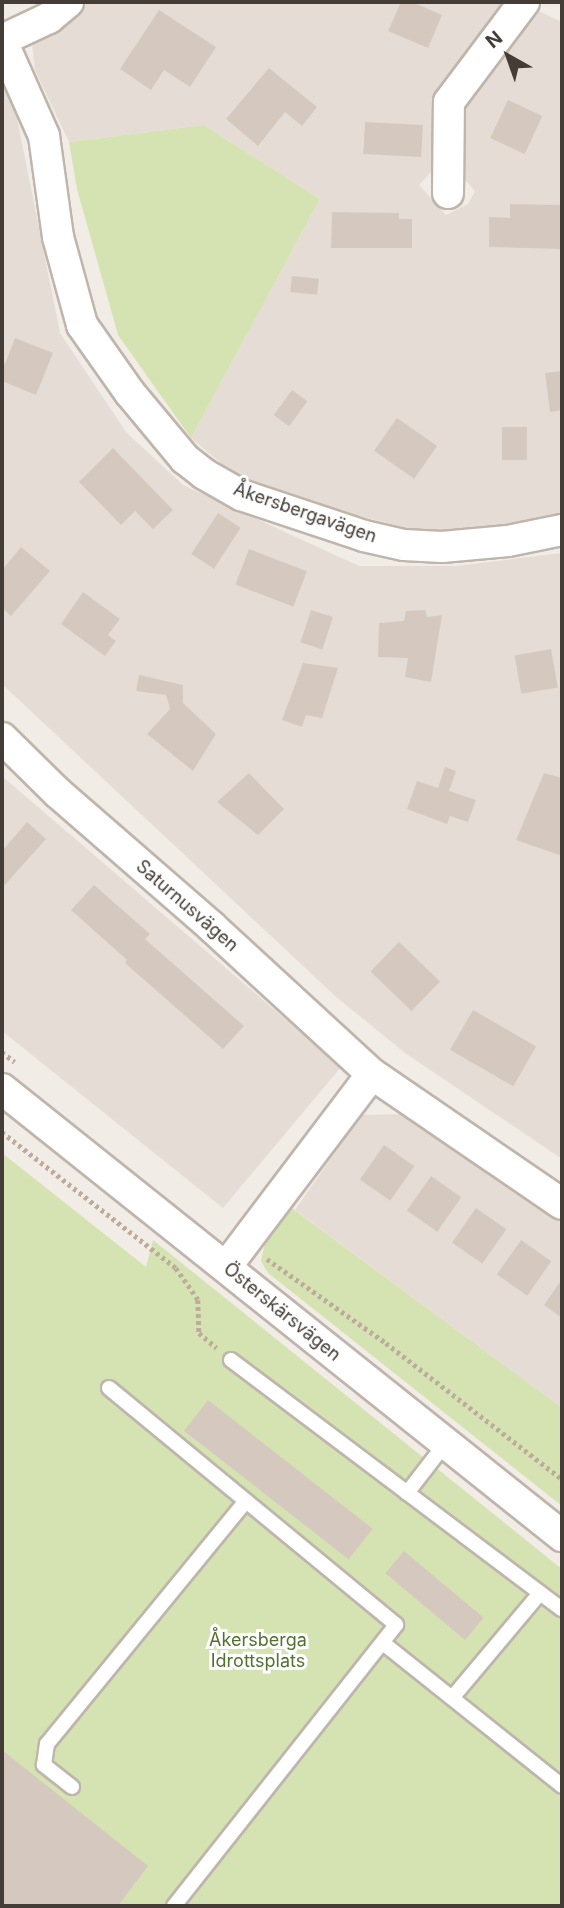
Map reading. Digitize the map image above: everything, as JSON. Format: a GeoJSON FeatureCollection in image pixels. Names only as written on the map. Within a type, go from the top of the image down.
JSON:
{"type":"FeatureCollection","features":[{"type":"Feature","properties":{"kind":"street"},"geometry":{"type":"LineString","coordinates":[[2,41],[49,18],[68,2]]}},
{"type":"Feature","properties":{"kind":"street"},"geometry":{"type":"LineString","coordinates":[[448,193],[449,102],[524,2]]}},
{"type":"Feature","properties":{"kind":"street","name":"Åkersbergavägen"},"geometry":{"type":"LineString","coordinates":[[2,41],[44,136],[58,237],[82,325],[130,393],[185,459],[204,474],[241,495],[364,536],[404,545],[442,547],[508,541],[562,530]]}},
{"type":"Feature","properties":{"kind":"street","name":"Saturnusvägen"},"geometry":{"type":"LineString","coordinates":[[2,738],[58,793],[212,927],[372,1074],[562,1204]]}},
{"type":"Feature","properties":{"kind":"street"},"geometry":{"type":"LineString","coordinates":[[226,1267],[372,1074]]}},
{"type":"Feature","properties":{"kind":"street","name":"Österskärsvägen"},"geometry":{"type":"LineString","coordinates":[[2,1089],[562,1536]]}},
{"type":"Feature","properties":{"kind":"lane"},"geometry":{"type":"LineString","coordinates":[[230,1360],[562,1609]]}},
{"type":"Feature","properties":{"kind":"lane"},"geometry":{"type":"LineString","coordinates":[[109,1388],[396,1625],[174,1906]]}},
{"type":"Feature","properties":{"kind":"lane"},"geometry":{"type":"LineString","coordinates":[[407,1493],[445,1444]]}},
{"type":"Feature","properties":{"kind":"lane"},"geometry":{"type":"LineString","coordinates":[[72,1787],[44,1765],[47,1744],[246,1501]]}},
{"type":"Feature","properties":{"kind":"lane"},"geometry":{"type":"LineString","coordinates":[[452,1698],[540,1592]]}},
{"type":"Feature","properties":{"kind":"lane"},"geometry":{"type":"LineString","coordinates":[[383,1643],[562,1786]]}},
{"type":"Feature","properties":{"kind":"path"},"geometry":{"type":"LineString","coordinates":[[2,1052],[23,1068]]}},
{"type":"Feature","properties":{"kind":"path"},"geometry":{"type":"LineString","coordinates":[[2,1132],[176,1268],[198,1300],[199,1333],[230,1360]]}},
{"type":"Feature","properties":{"kind":"path"},"geometry":{"type":"LineString","coordinates":[[246,1243],[386,1343],[562,1479]]}},
{"type":"Feature","properties":{"kind":"shaded area"},"geometry":{"type":"Polygon","coordinates":[[[84,2],[517,2],[437,95],[440,163],[419,185],[446,215],[468,204],[475,191],[457,171],[463,102],[534,9],[562,22],[562,519],[438,536],[352,514],[236,476],[191,438],[320,199],[204,125],[69,142],[35,70],[32,43],[84,2]]]}},
{"type":"Feature","properties":{"kind":"shaded area"},"geometry":{"type":"Polygon","coordinates":[[[2,82],[16,113],[60,333],[126,432],[183,485],[359,566],[456,566],[562,553],[562,1159],[405,1053],[335,996],[2,684],[2,82]]]}},
{"type":"Feature","properties":{"kind":"shaded area"},"geometry":{"type":"Polygon","coordinates":[[[2,776],[341,1067],[223,1208],[2,1031],[2,776]]]}},
{"type":"Feature","properties":{"kind":"shaded area"},"geometry":{"type":"Polygon","coordinates":[[[409,1114],[562,1221],[562,1408],[295,1210],[361,1115],[409,1114]]]}},
{"type":"Feature","properties":{"kind":"green space"},"geometry":{"type":"Polygon","coordinates":[[[204,125],[320,199],[191,438],[118,335],[77,189],[69,142],[204,125]]]}},
{"type":"Feature","properties":{"kind":"green space","name":"Åkersberga Idrottsplats"},"geometry":{"type":"Polygon","coordinates":[[[2,1153],[146,1267],[153,1240],[562,1569],[562,1906],[2,1906],[2,1153]]]}},
{"type":"Feature","properties":{"kind":"green space"},"geometry":{"type":"Polygon","coordinates":[[[285,1203],[562,1408],[562,1506],[268,1273],[261,1261],[268,1229],[285,1203]]]}},
{"type":"Feature","properties":{"kind":"building"},"geometry":{"type":"Polygon","coordinates":[[[401,2],[412,2],[442,15],[428,48],[388,31],[401,2]]]}},
{"type":"Feature","properties":{"kind":"building"},"geometry":{"type":"Polygon","coordinates":[[[159,10],[216,47],[190,87],[164,70],[151,90],[120,69],[159,10]]]}},
{"type":"Feature","properties":{"kind":"building"},"geometry":{"type":"Polygon","coordinates":[[[269,68],[317,107],[302,126],[285,112],[258,146],[226,119],[269,68]]]}},
{"type":"Feature","properties":{"kind":"building"},"geometry":{"type":"Polygon","coordinates":[[[508,100],[542,116],[525,154],[490,138],[508,100]]]}},
{"type":"Feature","properties":{"kind":"building"},"geometry":{"type":"Polygon","coordinates":[[[365,122],[423,125],[421,157],[363,154],[365,122]]]}},
{"type":"Feature","properties":{"kind":"building"},"geometry":{"type":"Polygon","coordinates":[[[510,204],[562,205],[561,249],[489,247],[489,217],[510,218],[510,204]]]}},
{"type":"Feature","properties":{"kind":"building"},"geometry":{"type":"Polygon","coordinates":[[[332,212],[399,213],[399,219],[412,219],[412,248],[331,248],[332,212]]]}},
{"type":"Feature","properties":{"kind":"building"},"geometry":{"type":"Polygon","coordinates":[[[292,276],[319,279],[317,295],[290,292],[292,276]]]}},
{"type":"Feature","properties":{"kind":"building"},"geometry":{"type":"Polygon","coordinates":[[[15,338],[53,353],[36,395],[2,381],[2,363],[5,364],[15,338]]]}},
{"type":"Feature","properties":{"kind":"building"},"geometry":{"type":"Polygon","coordinates":[[[562,371],[562,410],[550,412],[545,373],[562,371]]]}},
{"type":"Feature","properties":{"kind":"building"},"geometry":{"type":"Polygon","coordinates":[[[292,390],[307,401],[289,426],[274,415],[292,390]]]}},
{"type":"Feature","properties":{"kind":"building"},"geometry":{"type":"Polygon","coordinates":[[[397,418],[437,446],[414,479],[374,451],[397,418]]]}},
{"type":"Feature","properties":{"kind":"building"},"geometry":{"type":"Polygon","coordinates":[[[502,427],[527,427],[527,460],[502,460],[502,427]]]}},
{"type":"Feature","properties":{"kind":"building"},"geometry":{"type":"Polygon","coordinates":[[[113,448],[173,510],[153,529],[135,511],[121,525],[79,482],[113,448]]]}},
{"type":"Feature","properties":{"kind":"building"},"geometry":{"type":"Polygon","coordinates":[[[218,513],[241,528],[214,569],[191,554],[218,513]]]}},
{"type":"Feature","properties":{"kind":"building"},"geometry":{"type":"Polygon","coordinates":[[[21,547],[50,571],[11,616],[2,608],[2,570],[21,547]]]}},
{"type":"Feature","properties":{"kind":"building"},"geometry":{"type":"Polygon","coordinates":[[[249,549],[307,571],[293,607],[235,584],[249,549]]]}},
{"type":"Feature","properties":{"kind":"building"},"geometry":{"type":"Polygon","coordinates":[[[83,592],[120,619],[108,635],[116,641],[105,656],[61,624],[83,592]]]}},
{"type":"Feature","properties":{"kind":"building"},"geometry":{"type":"Polygon","coordinates":[[[311,610],[333,617],[322,649],[300,642],[311,610]]]}},
{"type":"Feature","properties":{"kind":"building"},"geometry":{"type":"Polygon","coordinates":[[[425,610],[427,617],[442,615],[431,682],[405,677],[408,658],[378,657],[379,623],[404,621],[406,611],[425,610]]]}},
{"type":"Feature","properties":{"kind":"building"},"geometry":{"type":"Polygon","coordinates":[[[551,649],[558,687],[521,694],[515,655],[551,649]]]}},
{"type":"Feature","properties":{"kind":"building"},"geometry":{"type":"Polygon","coordinates":[[[303,663],[338,668],[322,718],[306,715],[302,727],[282,720],[303,663]]]}},
{"type":"Feature","properties":{"kind":"building"},"geometry":{"type":"Polygon","coordinates":[[[139,675],[183,685],[183,703],[216,734],[193,771],[147,734],[170,709],[166,695],[136,691],[139,675]]]}},
{"type":"Feature","properties":{"kind":"building"},"geometry":{"type":"Polygon","coordinates":[[[445,767],[456,771],[449,791],[476,800],[468,822],[450,816],[447,824],[407,809],[417,781],[438,788],[445,767]]]}},
{"type":"Feature","properties":{"kind":"building"},"geometry":{"type":"Polygon","coordinates":[[[249,773],[284,809],[258,835],[217,802],[249,773]]]}},
{"type":"Feature","properties":{"kind":"building"},"geometry":{"type":"Polygon","coordinates":[[[544,773],[562,778],[562,856],[516,840],[544,773]]]}},
{"type":"Feature","properties":{"kind":"building"},"geometry":{"type":"Polygon","coordinates":[[[27,822],[46,839],[2,888],[2,851],[27,822]]]}},
{"type":"Feature","properties":{"kind":"building"},"geometry":{"type":"Polygon","coordinates":[[[94,885],[150,934],[145,939],[244,1026],[223,1049],[125,963],[127,960],[71,910],[94,885]]]}},
{"type":"Feature","properties":{"kind":"building"},"geometry":{"type":"Polygon","coordinates":[[[399,942],[440,982],[412,1011],[371,971],[399,942]]]}},
{"type":"Feature","properties":{"kind":"building"},"geometry":{"type":"Polygon","coordinates":[[[473,1010],[536,1046],[513,1086],[450,1050],[473,1010]]]}},
{"type":"Feature","properties":{"kind":"building"},"geometry":{"type":"Polygon","coordinates":[[[384,1145],[414,1166],[390,1201],[360,1179],[384,1145]]]}},
{"type":"Feature","properties":{"kind":"building"},"geometry":{"type":"Polygon","coordinates":[[[431,1176],[461,1197],[437,1232],[407,1210],[431,1176]]]}},
{"type":"Feature","properties":{"kind":"building"},"geometry":{"type":"Polygon","coordinates":[[[476,1208],[506,1229],[482,1264],[452,1242],[476,1208]]]}},
{"type":"Feature","properties":{"kind":"building"},"geometry":{"type":"Polygon","coordinates":[[[521,1240],[551,1261],[527,1296],[497,1274],[521,1240]]]}},
{"type":"Feature","properties":{"kind":"building"},"geometry":{"type":"Polygon","coordinates":[[[562,1279],[562,1318],[544,1305],[562,1279]]]}},
{"type":"Feature","properties":{"kind":"building"},"geometry":{"type":"Polygon","coordinates":[[[208,1400],[373,1529],[349,1559],[184,1431],[208,1400]]]}},
{"type":"Feature","properties":{"kind":"building"},"geometry":{"type":"Polygon","coordinates":[[[404,1551],[484,1618],[465,1640],[385,1573],[404,1551]]]}},
{"type":"Feature","properties":{"kind":"building"},"geometry":{"type":"Polygon","coordinates":[[[2,1750],[148,1866],[118,1906],[2,1906],[2,1750]]]}}]}
